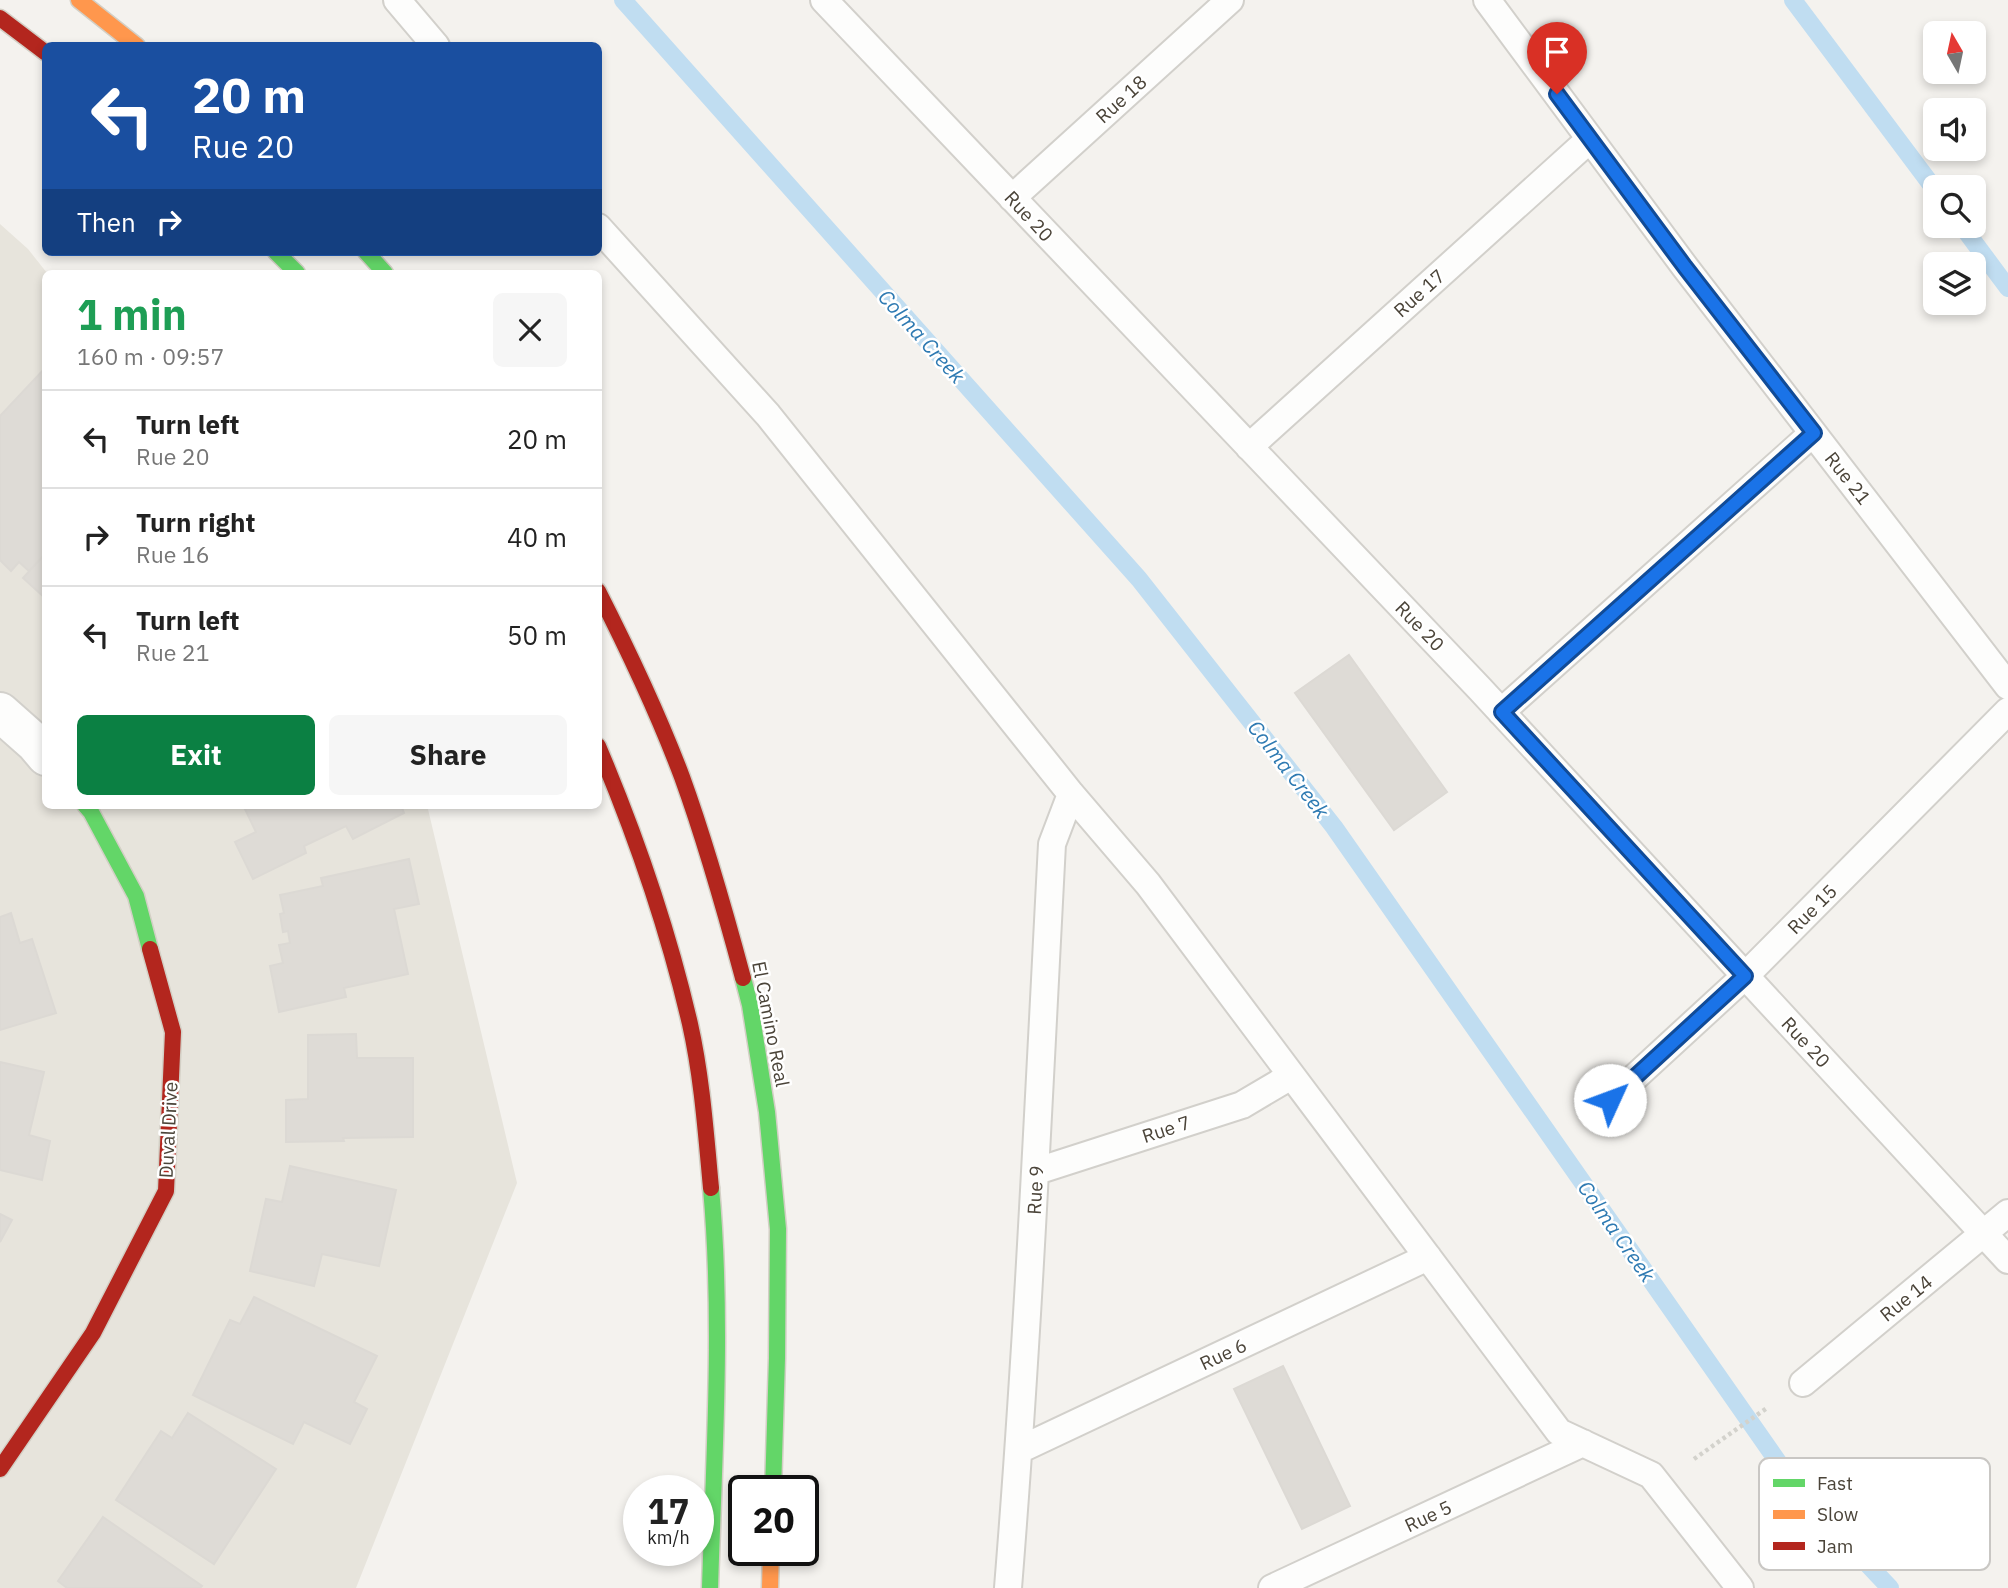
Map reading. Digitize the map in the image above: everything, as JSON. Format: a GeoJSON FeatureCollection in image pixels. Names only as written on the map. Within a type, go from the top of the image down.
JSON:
{"type":"FeatureCollection","features":[{"type":"Feature","properties":{"kind":"main road"},"geometry":{"type":"LineString","coordinates":[[79,0],[132,42]]}},
{"type":"Feature","properties":{"kind":"main road"},"geometry":{"type":"LineString","coordinates":[[0,18],[42,50]]}},
{"type":"Feature","properties":{"kind":"main road"},"geometry":{"type":"LineString","coordinates":[[279,256],[294,270]]}},
{"type":"Feature","properties":{"kind":"main road"},"geometry":{"type":"LineString","coordinates":[[370,256],[382,270]]}},
{"type":"Feature","properties":{"kind":"main road","name":"El Camino Real"},"geometry":{"type":"LineString","coordinates":[[602,599],[631,655],[682,778],[720,894],[750,1005],[767,1112],[778,1229],[773,1475]]}},
{"type":"Feature","properties":{"kind":"main road"},"geometry":{"type":"LineString","coordinates":[[602,755],[623,805],[661,918],[690,1026],[706,1130],[716,1245],[716,1370],[710,1588]]}},
{"type":"Feature","properties":{"kind":"main road","name":"Duval Drive"},"geometry":{"type":"LineString","coordinates":[[0,1469],[93,1333],[166,1191],[173,1031],[136,895],[88,809]]}},
{"type":"Feature","properties":{"kind":"main road"},"geometry":{"type":"LineString","coordinates":[[770,1588],[771,1566]]}},
{"type":"Feature","properties":{"kind":"street"},"geometry":{"type":"LineString","coordinates":[[0,712],[42,751]]}},
{"type":"Feature","properties":{"kind":"lane"},"geometry":{"type":"LineString","coordinates":[[397,0],[433,42]]}},
{"type":"Feature","properties":{"kind":"lane","name":"Rue 20"},"geometry":{"type":"LineString","coordinates":[[824,0],[1502,712],[2008,1260]]}},
{"type":"Feature","properties":{"kind":"lane","name":"Rue 18"},"geometry":{"type":"LineString","coordinates":[[1012,198],[1230,0]]}},
{"type":"Feature","properties":{"kind":"lane","name":"Rue 21"},"geometry":{"type":"LineString","coordinates":[[1487,0],[2008,686]]}},
{"type":"Feature","properties":{"kind":"lane","name":"Rue 17"},"geometry":{"type":"LineString","coordinates":[[1250,447],[1590,139]]}},
{"type":"Feature","properties":{"kind":"lane"},"geometry":{"type":"LineString","coordinates":[[602,231],[768,415],[1071,794],[1147,884],[1559,1432],[1651,1475],[1740,1588]]}},
{"type":"Feature","properties":{"kind":"lane"},"geometry":{"type":"LineString","coordinates":[[1502,712],[1814,433]]}},
{"type":"Feature","properties":{"kind":"lane","name":"Rue 15"},"geometry":{"type":"LineString","coordinates":[[1610,1100],[1745,976],[2008,711]]}},
{"type":"Feature","properties":{"kind":"lane","name":"Rue 9"},"geometry":{"type":"LineString","coordinates":[[1008,1588],[1037,1171],[1052,844],[1071,794]]}},
{"type":"Feature","properties":{"kind":"lane","name":"Rue 7"},"geometry":{"type":"LineString","coordinates":[[1037,1171],[1242,1105],[1291,1076]]}},
{"type":"Feature","properties":{"kind":"lane","name":"Rue 14"},"geometry":{"type":"LineString","coordinates":[[1803,1383],[2008,1213]]}},
{"type":"Feature","properties":{"kind":"lane","name":"Rue 6"},"geometry":{"type":"LineString","coordinates":[[1019,1450],[1427,1258]]}},
{"type":"Feature","properties":{"kind":"lane","name":"Rue 5"},"geometry":{"type":"LineString","coordinates":[[1272,1588],[1583,1443]]}},
{"type":"Feature","properties":{"kind":"path"},"geometry":{"type":"LineString","coordinates":[[1731,1434],[1767,1408]]}},
{"type":"Feature","properties":{"kind":"shaded area"},"geometry":{"type":"Polygon","coordinates":[[[0,224],[28,249],[45,270],[42,270],[42,809],[428,809],[517,1183],[356,1588],[0,1588],[0,224]]]}},
{"type":"Feature","properties":{"kind":"building"},"geometry":{"type":"Polygon","coordinates":[[[42,371],[42,557],[29,571],[19,562],[11,571],[0,560],[0,416],[42,371]]]}},
{"type":"Feature","properties":{"kind":"building"},"geometry":{"type":"Polygon","coordinates":[[[42,557],[42,595],[23,578],[42,557]]]}},
{"type":"Feature","properties":{"kind":"building"},"geometry":{"type":"Polygon","coordinates":[[[1349,655],[1447,792],[1394,830],[1295,693],[1349,655]]]}},
{"type":"Feature","properties":{"kind":"building"},"geometry":{"type":"Polygon","coordinates":[[[245,809],[402,809],[404,813],[353,839],[346,826],[304,846],[306,853],[253,879],[235,842],[256,832],[245,809]]]}},
{"type":"Feature","properties":{"kind":"building"},"geometry":{"type":"Polygon","coordinates":[[[409,859],[419,904],[394,909],[408,974],[344,988],[346,997],[279,1012],[270,966],[283,963],[279,945],[290,943],[288,931],[283,932],[280,914],[284,913],[280,895],[323,886],[321,878],[409,859]]]}},
{"type":"Feature","properties":{"kind":"building"},"geometry":{"type":"Polygon","coordinates":[[[11,913],[20,943],[32,939],[56,1013],[0,1030],[0,917],[11,913]]]}},
{"type":"Feature","properties":{"kind":"building"},"geometry":{"type":"Polygon","coordinates":[[[356,1034],[357,1058],[413,1058],[413,1137],[286,1142],[286,1100],[308,1099],[308,1035],[356,1034]]]}},
{"type":"Feature","properties":{"kind":"building"},"geometry":{"type":"Polygon","coordinates":[[[0,1062],[44,1072],[29,1135],[50,1141],[42,1180],[0,1170],[0,1062]]]}},
{"type":"Feature","properties":{"kind":"building"},"geometry":{"type":"Polygon","coordinates":[[[290,1166],[396,1190],[379,1266],[322,1254],[314,1286],[250,1271],[266,1199],[282,1202],[290,1166]]]}},
{"type":"Feature","properties":{"kind":"building"},"geometry":{"type":"Polygon","coordinates":[[[0,1214],[12,1220],[0,1242],[0,1214]]]}},
{"type":"Feature","properties":{"kind":"building"},"geometry":{"type":"Polygon","coordinates":[[[254,1297],[377,1356],[354,1402],[367,1409],[350,1444],[304,1422],[293,1444],[193,1395],[230,1320],[240,1324],[254,1297]]]}},
{"type":"Feature","properties":{"kind":"building"},"geometry":{"type":"Polygon","coordinates":[[[1283,1366],[1350,1506],[1302,1529],[1234,1389],[1283,1366]]]}},
{"type":"Feature","properties":{"kind":"building"},"geometry":{"type":"Polygon","coordinates":[[[188,1413],[276,1469],[214,1564],[116,1500],[161,1431],[172,1438],[188,1413]]]}},
{"type":"Feature","properties":{"kind":"building"},"geometry":{"type":"Polygon","coordinates":[[[103,1517],[202,1586],[67,1588],[58,1581],[103,1517]]]}},
{"type":"Feature","properties":{"kind":"waterway","name":"Colma Creek"},"geometry":{"type":"LineString","coordinates":[[623,0],[1139,579],[1334,827],[1775,1458]]}},
{"type":"Feature","properties":{"kind":"waterway"},"geometry":{"type":"LineString","coordinates":[[1793,0],[1924,175]]}},
{"type":"Feature","properties":{"kind":"waterway"},"geometry":{"type":"LineString","coordinates":[[1971,238],[2008,288]]}},
{"type":"Feature","properties":{"kind":"waterway","name":"Colma Creek"},"geometry":{"type":"LineString","coordinates":[[1873,1570],[1890,1588]]}},
{"type":"Feature","properties":{"kind":"traffic: fast"},"geometry":{"type":"LineString","coordinates":[[280,256],[294,270]]}},
{"type":"Feature","properties":{"kind":"traffic: fast"},"geometry":{"type":"LineString","coordinates":[[370,256],[382,270]]}},
{"type":"Feature","properties":{"kind":"traffic: fast"},"geometry":{"type":"LineString","coordinates":[[88,809],[136,896],[150,949]]}},
{"type":"Feature","properties":{"kind":"traffic: fast"},"geometry":{"type":"LineString","coordinates":[[743,978],[750,1005],[767,1112],[778,1229],[773,1475]]}},
{"type":"Feature","properties":{"kind":"traffic: fast"},"geometry":{"type":"LineString","coordinates":[[710,1588],[717,1338],[711,1188]]}},
{"type":"Feature","properties":{"kind":"traffic: slow"},"geometry":{"type":"LineString","coordinates":[[79,0],[132,42]]}},
{"type":"Feature","properties":{"kind":"traffic: slow"},"geometry":{"type":"LineString","coordinates":[[770,1588],[771,1566]]}},
{"type":"Feature","properties":{"kind":"traffic: jam"},"geometry":{"type":"LineString","coordinates":[[0,18],[42,50]]}},
{"type":"Feature","properties":{"kind":"traffic: jam"},"geometry":{"type":"LineString","coordinates":[[602,599],[643,683],[682,777],[715,877],[743,978]]}},
{"type":"Feature","properties":{"kind":"traffic: jam"},"geometry":{"type":"LineString","coordinates":[[602,756],[650,883],[681,988],[698,1065],[711,1188]]}},
{"type":"Feature","properties":{"kind":"traffic: jam"},"geometry":{"type":"LineString","coordinates":[[0,1469],[93,1333],[166,1191],[173,1032],[150,949]]}},
{"type":"Feature","properties":{"kind":"route"},"geometry":{"type":"LineString","coordinates":[[1557,94],[1685,267],[1814,433],[1502,712],[1745,976],[1610,1100]]}}]}
